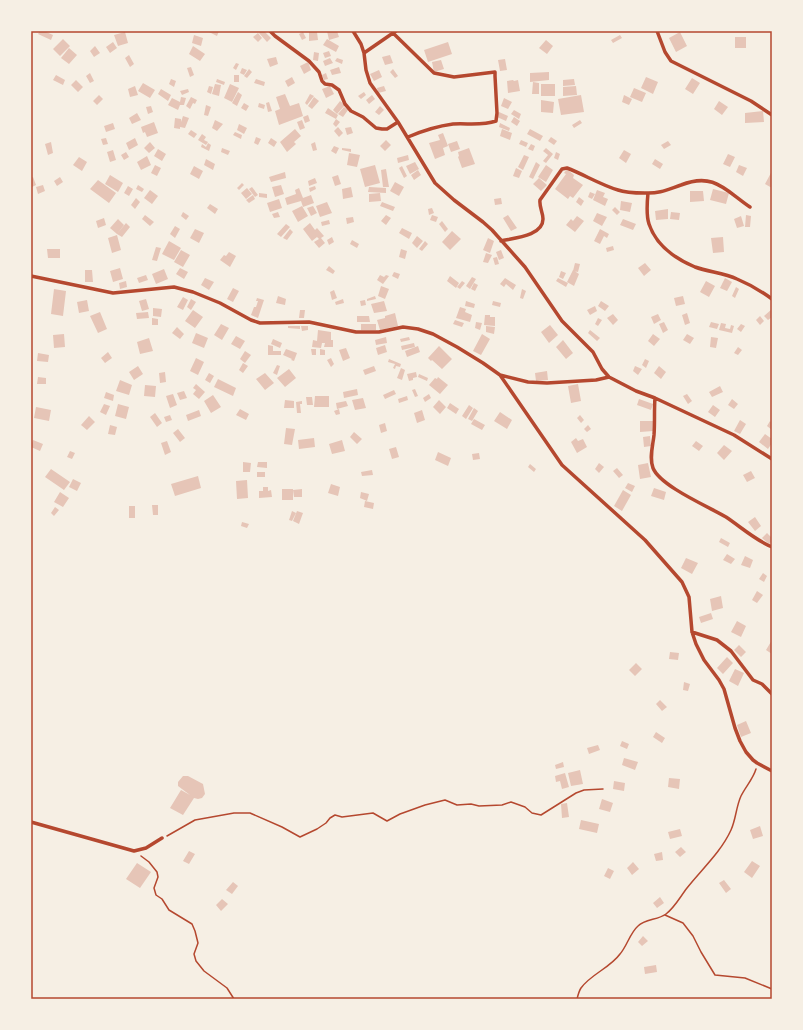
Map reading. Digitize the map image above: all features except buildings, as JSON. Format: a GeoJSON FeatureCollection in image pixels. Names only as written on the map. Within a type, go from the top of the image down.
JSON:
{"type":"FeatureCollection","features":[{"type":"Feature","properties":{"kind":"street"},"geometry":{"type":"LineString","coordinates":[[270,31],[309,61],[325,84],[332,84],[339,90],[345,104],[351,111],[363,117],[376,128],[387,129],[398,122]]}},
{"type":"Feature","properties":{"kind":"street"},"geometry":{"type":"LineString","coordinates":[[353,31],[361,44],[364,53],[366,70],[370,83],[398,122],[435,183],[454,200],[483,222],[501,241],[524,267],[562,321],[593,352],[609,377],[636,391],[655,398],[734,435],[772,459]]}},
{"type":"Feature","properties":{"kind":"street"},"geometry":{"type":"LineString","coordinates":[[657,31],[665,52],[671,61],[751,101],[772,115]]}},
{"type":"Feature","properties":{"kind":"street"},"geometry":{"type":"LineString","coordinates":[[364,53],[394,32],[434,73],[454,77],[495,72],[496,120],[476,125],[451,125],[433,129],[408,138]]}},
{"type":"Feature","properties":{"kind":"street"},"geometry":{"type":"LineString","coordinates":[[501,241],[531,234],[541,226],[544,221],[540,200],[562,169],[567,168],[618,190],[648,193],[668,191],[696,180],[710,181],[724,187],[750,207]]}},
{"type":"Feature","properties":{"kind":"street"},"geometry":{"type":"LineString","coordinates":[[648,193],[647,214],[649,224],[658,240],[677,258],[696,267],[737,279],[772,299]]}},
{"type":"Feature","properties":{"kind":"street"},"geometry":{"type":"LineString","coordinates":[[31,276],[113,293],[174,287],[193,292],[213,300],[260,323],[309,322],[356,332],[379,332],[403,327],[418,329],[433,334],[483,363],[500,375],[562,465],[635,530],[682,582],[689,597],[692,632],[696,644],[704,660],[724,689],[740,741],[746,752],[758,763],[772,771]]}},
{"type":"Feature","properties":{"kind":"street"},"geometry":{"type":"LineString","coordinates":[[500,375],[528,382],[547,383],[596,380],[609,377]]}},
{"type":"Feature","properties":{"kind":"street"},"geometry":{"type":"LineString","coordinates":[[655,398],[654,434],[651,462],[654,471],[658,476],[685,495],[726,517],[756,538],[772,547]]}},
{"type":"Feature","properties":{"kind":"street"},"geometry":{"type":"LineString","coordinates":[[692,632],[717,640],[731,651],[753,680],[762,684],[772,694]]}},
{"type":"Feature","properties":{"kind":"street"},"geometry":{"type":"LineString","coordinates":[[31,822],[134,852],[146,848],[162,838]]}},
{"type":"Feature","properties":{"kind":"path"},"geometry":{"type":"LineString","coordinates":[[577,999],[580,988],[620,955],[638,926],[646,921],[665,915],[708,864],[730,833],[734,823],[736,807],[754,774],[758,763]]}},
{"type":"Feature","properties":{"kind":"path"},"geometry":{"type":"LineString","coordinates":[[162,838],[195,820],[234,813],[250,813],[282,827],[300,837],[317,829],[335,815],[342,817],[373,813],[387,821],[400,814],[424,805],[445,800],[457,805],[471,804],[479,806],[511,802],[525,807],[532,813],[541,815],[576,793],[584,790],[603,789]]}},
{"type":"Feature","properties":{"kind":"path"},"geometry":{"type":"LineString","coordinates":[[134,852],[155,868],[158,877],[154,888],[156,895],[162,899],[169,910],[192,924],[196,931],[198,943],[194,954],[196,961],[204,971],[227,988],[234,999]]}},
{"type":"Feature","properties":{"kind":"path"},"geometry":{"type":"LineString","coordinates":[[665,915],[683,923],[693,936],[715,975],[745,978],[772,989]]}}]}
